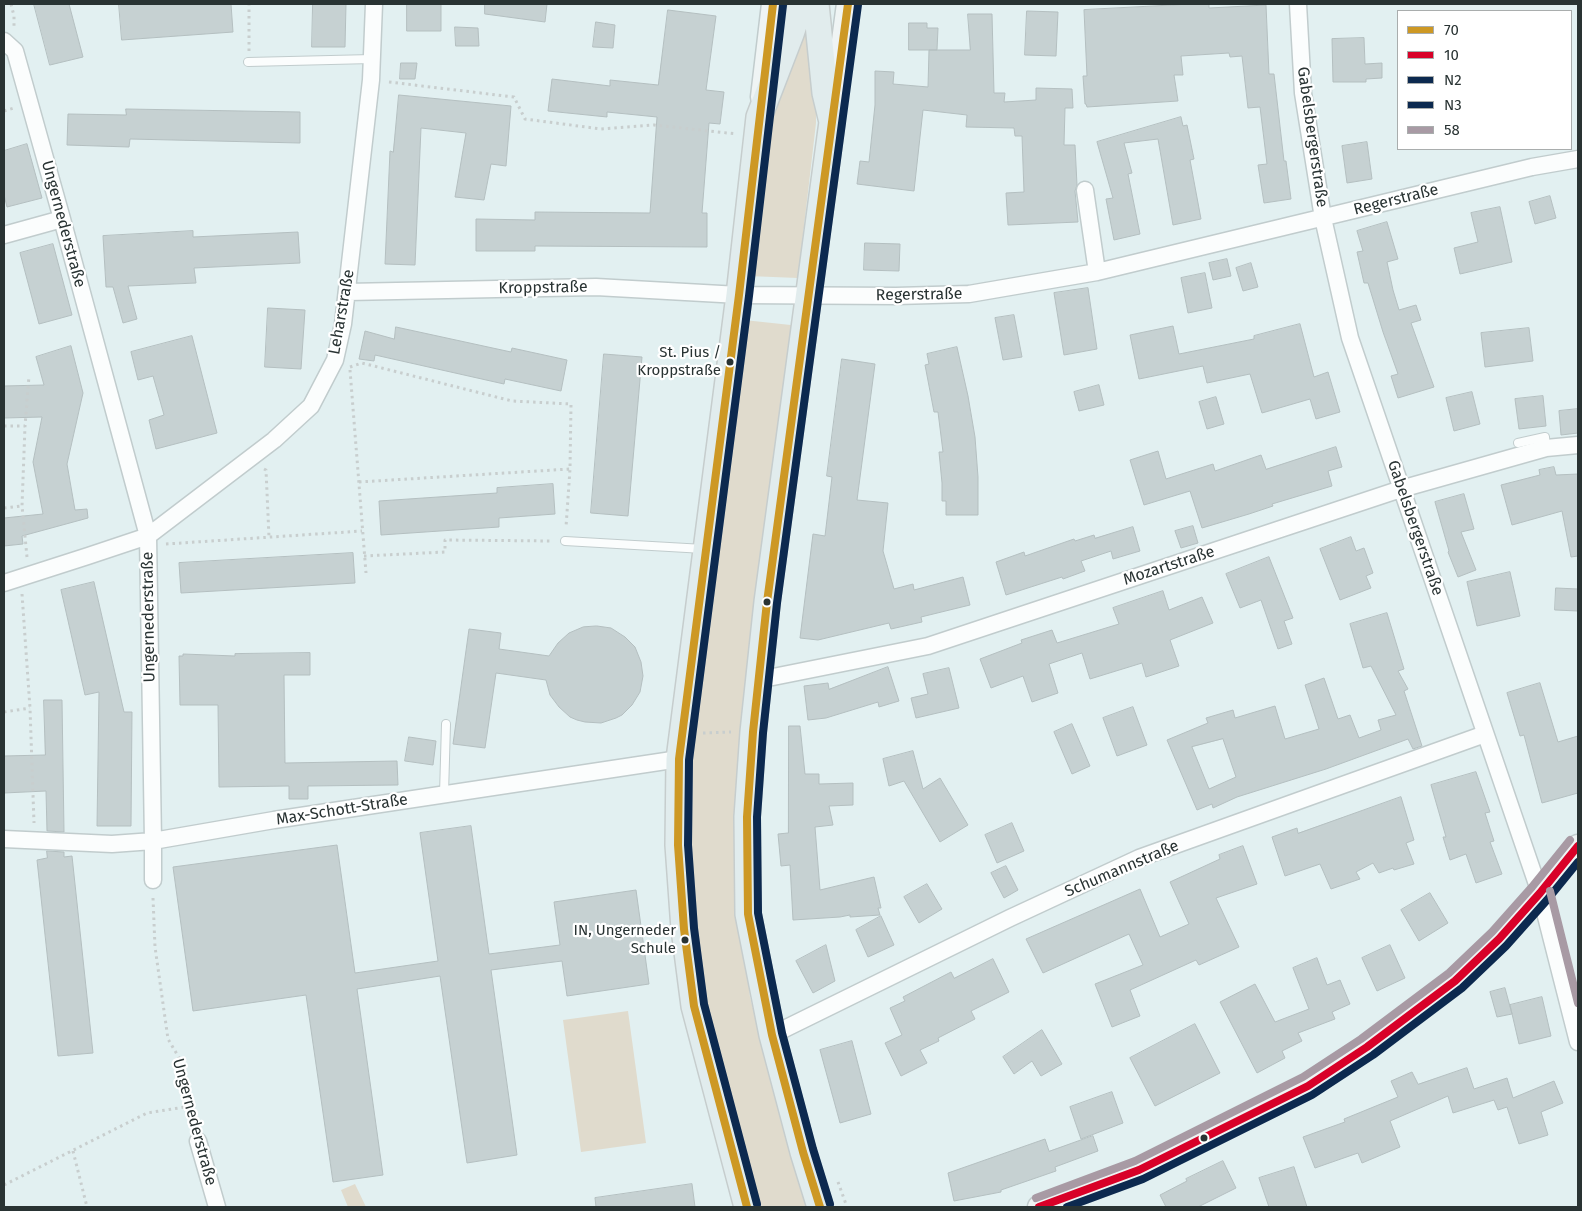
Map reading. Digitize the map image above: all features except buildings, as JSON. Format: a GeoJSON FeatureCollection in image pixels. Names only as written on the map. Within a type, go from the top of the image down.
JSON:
{"type":"FeatureCollection","features":[{"type":"Feature","properties":{"kind":"main road"},"geometry":{"type":"LineString","coordinates":[[747,1207],[694,1006],[684,929],[678,845],[679,759],[739,295],[758,127],[800,4]]}},
{"type":"Feature","properties":{"kind":"main road"},"geometry":{"type":"LineString","coordinates":[[816,4],[826,92],[832,122],[752,732],[748,817],[748,914],[772,1035],[803,1152],[820,1207]]}},
{"type":"Feature","properties":{"kind":"street","name":"Leharstraße"},"geometry":{"type":"LineString","coordinates":[[4,582],[148,541],[274,440],[311,406],[335,360],[343,324],[371,80],[374,4]]}},
{"type":"Feature","properties":{"kind":"street"},"geometry":{"type":"LineString","coordinates":[[758,127],[772,4]]}},
{"type":"Feature","properties":{"kind":"street"},"geometry":{"type":"LineString","coordinates":[[832,122],[848,4]]}},
{"type":"Feature","properties":{"kind":"street","name":"Gabelsbergerstraße"},"geometry":{"type":"LineString","coordinates":[[1298,4],[1303,94],[1323,218],[1350,338],[1540,893],[1578,1042]]}},
{"type":"Feature","properties":{"kind":"street","name":"Ungernederstraße"},"geometry":{"type":"LineString","coordinates":[[4,41],[15,51],[148,541],[153,880]]}},
{"type":"Feature","properties":{"kind":"street","name":"Regerstraße"},"geometry":{"type":"LineString","coordinates":[[739,295],[896,296],[969,294],[1097,272],[1532,167],[1578,159]]}},
{"type":"Feature","properties":{"kind":"street"},"geometry":{"type":"LineString","coordinates":[[1085,190],[1097,272]]}},
{"type":"Feature","properties":{"kind":"street"},"geometry":{"type":"LineString","coordinates":[[4,235],[62,220]]}},
{"type":"Feature","properties":{"kind":"street","name":"Kroppstraße"},"geometry":{"type":"LineString","coordinates":[[347,292],[596,287],[739,295]]}},
{"type":"Feature","properties":{"kind":"street","name":"Mozartstraße"},"geometry":{"type":"LineString","coordinates":[[758,680],[928,646],[1402,489],[1546,448],[1578,445]]}},
{"type":"Feature","properties":{"kind":"street","name":"Schumannstraße"},"geometry":{"type":"LineString","coordinates":[[772,1035],[1001,922],[1139,858],[1485,734]]}},
{"type":"Feature","properties":{"kind":"street","name":"Max-Schott-Straße"},"geometry":{"type":"LineString","coordinates":[[4,839],[112,844],[153,841],[274,820],[679,759]]}},
{"type":"Feature","properties":{"kind":"street"},"geometry":{"type":"LineString","coordinates":[[1040,1207],[1138,1170],[1308,1086],[1367,1047],[1455,981],[1499,939],[1578,846]]}},
{"type":"Feature","properties":{"kind":"street","name":"Ungernederstraße"},"geometry":{"type":"LineString","coordinates":[[198,1140],[217,1207]]}},
{"type":"Feature","properties":{"kind":"lane"},"geometry":{"type":"LineString","coordinates":[[248,62],[372,59]]}},
{"type":"Feature","properties":{"kind":"lane"},"geometry":{"type":"LineString","coordinates":[[1518,443],[1545,437],[1546,448]]}},
{"type":"Feature","properties":{"kind":"lane"},"geometry":{"type":"LineString","coordinates":[[565,541],[706,549]]}},
{"type":"Feature","properties":{"kind":"lane"},"geometry":{"type":"LineString","coordinates":[[444,794],[446,724]]}},
{"type":"Feature","properties":{"kind":"path"},"geometry":{"type":"LineString","coordinates":[[248,62],[249,4]]}},
{"type":"Feature","properties":{"kind":"path"},"geometry":{"type":"LineString","coordinates":[[371,80],[514,97],[525,119],[601,129],[654,125],[758,127]]}},
{"type":"Feature","properties":{"kind":"path"},"geometry":{"type":"LineString","coordinates":[[335,360],[350,367],[362,364],[512,401],[571,404],[570,469],[565,541],[445,540],[445,552],[364,556]]}},
{"type":"Feature","properties":{"kind":"path"},"geometry":{"type":"LineString","coordinates":[[350,367],[366,573]]}},
{"type":"Feature","properties":{"kind":"path"},"geometry":{"type":"LineString","coordinates":[[29,376],[22,506],[35,841]]}},
{"type":"Feature","properties":{"kind":"path"},"geometry":{"type":"LineString","coordinates":[[4,426],[25,426]]}},
{"type":"Feature","properties":{"kind":"path"},"geometry":{"type":"LineString","coordinates":[[254,456],[266,470],[269,537]]}},
{"type":"Feature","properties":{"kind":"path"},"geometry":{"type":"LineString","coordinates":[[359,482],[570,469]]}},
{"type":"Feature","properties":{"kind":"path"},"geometry":{"type":"LineString","coordinates":[[4,508],[22,506]]}},
{"type":"Feature","properties":{"kind":"path"},"geometry":{"type":"LineString","coordinates":[[148,541],[269,537],[362,531]]}},
{"type":"Feature","properties":{"kind":"path"},"geometry":{"type":"LineString","coordinates":[[4,712],[30,708]]}},
{"type":"Feature","properties":{"kind":"path"},"geometry":{"type":"LineString","coordinates":[[681,734],[752,732]]}},
{"type":"Feature","properties":{"kind":"path","name":"Ungernederstraße"},"geometry":{"type":"LineString","coordinates":[[153,880],[155,947],[163,1014],[168,1039],[181,1061],[198,1140]]}},
{"type":"Feature","properties":{"kind":"path"},"geometry":{"type":"LineString","coordinates":[[4,1185],[147,1113],[191,1106]]}},
{"type":"Feature","properties":{"kind":"path"},"geometry":{"type":"LineString","coordinates":[[73,1151],[87,1207]]}},
{"type":"Feature","properties":{"kind":"path"},"geometry":{"type":"LineString","coordinates":[[837,1180],[847,1207]]}},
{"type":"Feature","properties":{"kind":"shaded area"},"geometry":{"type":"Polygon","coordinates":[[[809,21],[816,100],[816,123],[798,278],[748,276],[772,116],[798,39],[809,21]]]}},
{"type":"Feature","properties":{"kind":"shaded area"},"geometry":{"type":"Polygon","coordinates":[[[744,320],[800,326],[739,896],[750,997],[806,1207],[759,1207],[709,1025],[691,894],[691,737],[744,320]]]}},
{"type":"Feature","properties":{"kind":"shaded area"},"geometry":{"type":"Polygon","coordinates":[[[628,1011],[646,1143],[581,1152],[563,1020],[628,1011]]]}},
{"type":"Feature","properties":{"kind":"shaded area"},"geometry":{"type":"Polygon","coordinates":[[[355,1184],[366,1207],[348,1207],[341,1190],[355,1184]]]}},
{"type":"Feature","properties":{"kind":"transit line","name":"70"},"geometry":{"type":"LineString","coordinates":[[747,1207],[694,1006],[684,929],[678,845],[679,759],[739,295],[773,4]]}},
{"type":"Feature","properties":{"kind":"transit line","name":"70"},"geometry":{"type":"LineString","coordinates":[[820,1207],[803,1152],[772,1035],[748,914],[747,817],[753,732],[767,602],[848,4]]}},
{"type":"Feature","properties":{"kind":"transit line","name":"N3"},"geometry":{"type":"LineString","coordinates":[[757,1204],[704,1004],[694,928],[688,845],[689,760],[749,296],[783,5]]}},
{"type":"Feature","properties":{"kind":"transit line","name":"N3"},"geometry":{"type":"LineString","coordinates":[[830,1204],[813,1149],[782,1033],[758,913],[757,817],[763,733],[777,603],[858,5]]}},
{"type":"Feature","properties":{"kind":"transit line","name":"58"},"geometry":{"type":"LineString","coordinates":[[1036,1198],[1135,1161],[1303,1077],[1361,1039],[1449,973],[1492,932],[1570,840]]}},
{"type":"Feature","properties":{"kind":"transit line","name":"10"},"geometry":{"type":"LineString","coordinates":[[1039,1207],[1139,1170],[1308,1086],[1367,1047],[1455,981],[1499,939],[1578,846]]}},
{"type":"Feature","properties":{"kind":"transit line","name":"N2"},"geometry":{"type":"LineString","coordinates":[[1067,1207],[1143,1179],[1312,1095],[1373,1055],[1462,988],[1506,946],[1578,862]]}},
{"type":"Feature","properties":{"kind":"transit line","name":"58"},"geometry":{"type":"LineString","coordinates":[[1550,891],[1578,1003]]}},
{"type":"Feature","properties":{"kind":"place","name":"St. Pius / Kroppstraße"},"geometry":{"type":"Point","coordinates":[730,362]}},
{"type":"Feature","properties":{"kind":"place","name":"IN, Ungerneder Schule"},"geometry":{"type":"Point","coordinates":[685,940]}}]}
